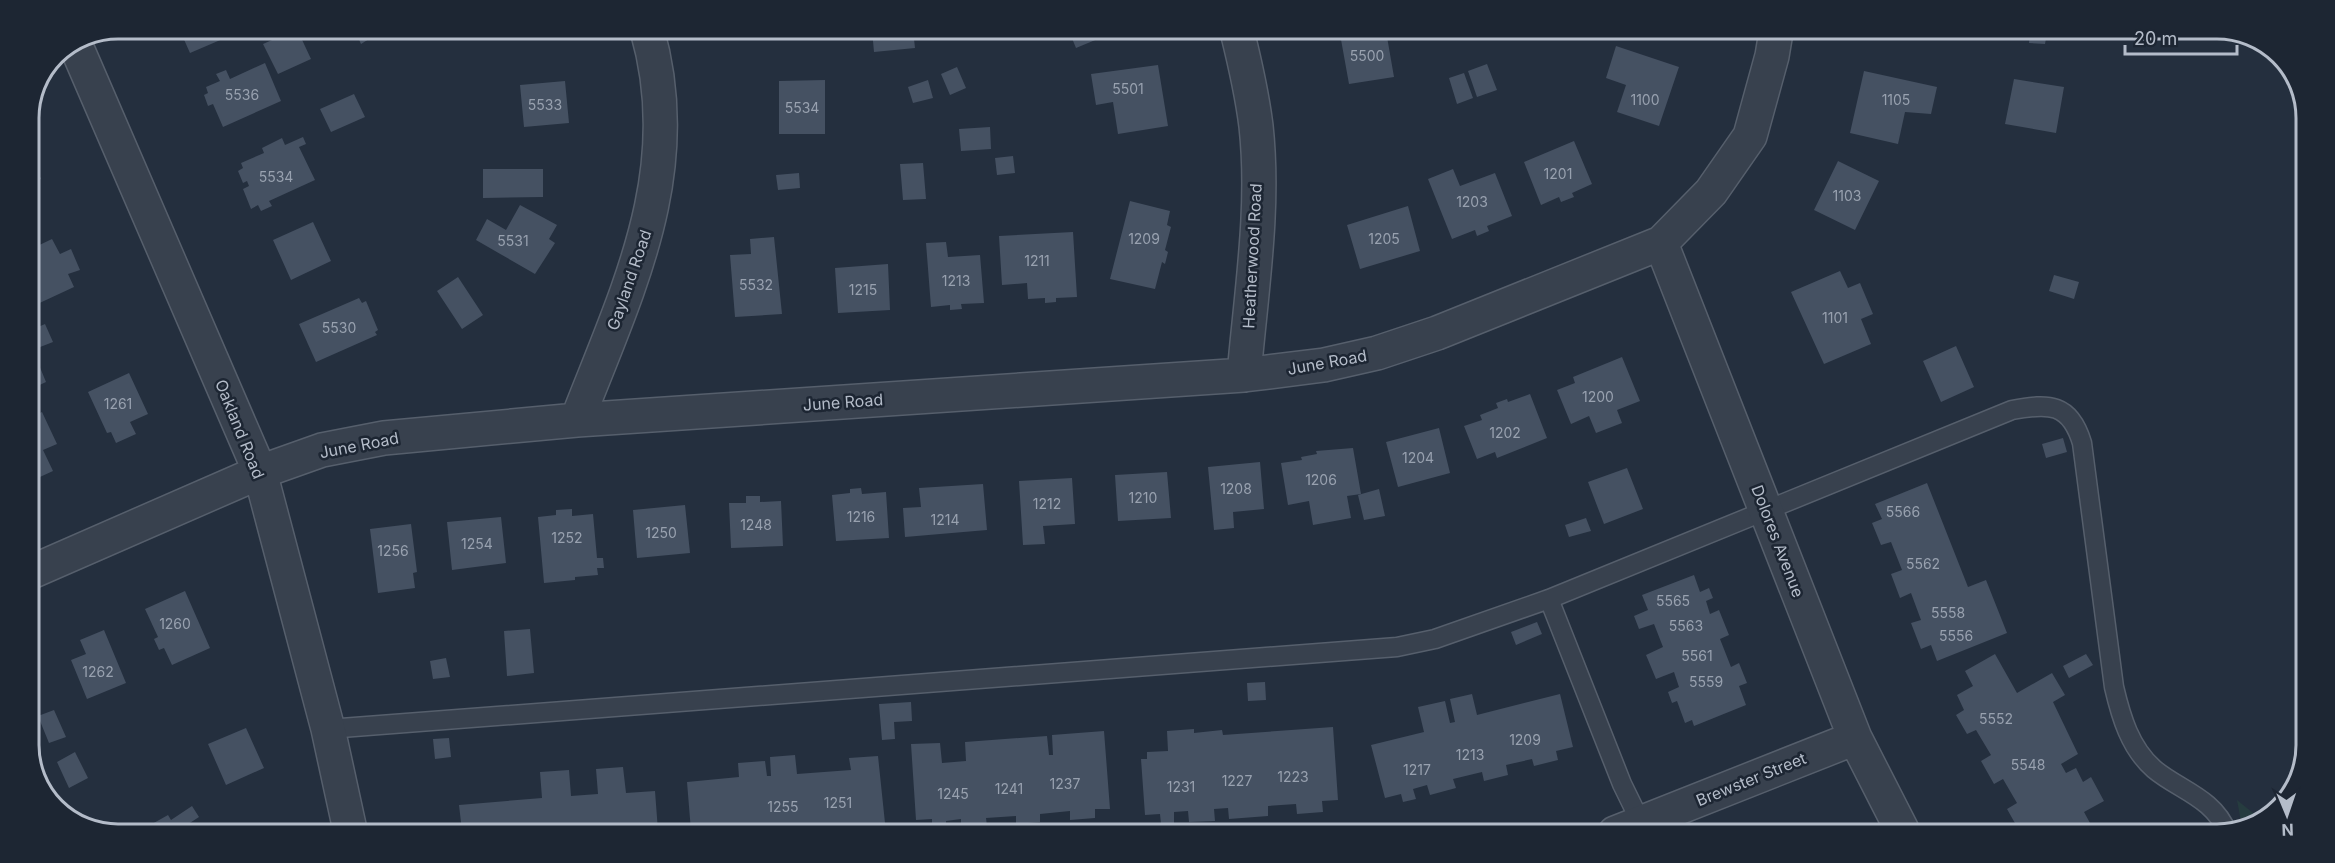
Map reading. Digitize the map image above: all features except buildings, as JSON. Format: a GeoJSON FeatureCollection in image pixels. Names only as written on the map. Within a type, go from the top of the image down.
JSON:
{"type":"FeatureCollection","features":[{"type":"Feature","properties":{"kind":"street","name":"Gayland Road"},"geometry":{"type":"LineString","coordinates":[[577,420],[643,248],[658,180],[661,117],[650,39]]}},
{"type":"Feature","properties":{"kind":"street","name":"Heatherwood Road"},"geometry":{"type":"LineString","coordinates":[[1239,39],[1256,128],[1258,211],[1244,375]]}},
{"type":"Feature","properties":{"kind":"street"},"geometry":{"type":"LineString","coordinates":[[1662,243],[1711,192],[1750,136],[1775,39]]}},
{"type":"Feature","properties":{"kind":"street","name":"Oakland Road"},"geometry":{"type":"LineString","coordinates":[[78,50],[260,472],[328,729],[349,824]]}},
{"type":"Feature","properties":{"kind":"street","name":"June Road"},"geometry":{"type":"LineString","coordinates":[[39,569],[260,472],[322,450],[384,438],[577,420],[1244,375],[1324,365],[1377,353],[1437,333],[1662,243]]}},
{"type":"Feature","properties":{"kind":"street","name":"Dolores Avenue"},"geometry":{"type":"LineString","coordinates":[[1662,243],[1855,738],[1899,824]]}},
{"type":"Feature","properties":{"kind":"street","name":"Brewster Street"},"geometry":{"type":"LineString","coordinates":[[1648,824],[1855,738]]}},
{"type":"Feature","properties":{"kind":"lane"},"geometry":{"type":"LineString","coordinates":[[328,729],[1397,647],[1435,639],[1549,599],[2012,410],[2038,405],[2058,409],[2076,422],[2082,443],[2114,687],[2122,723],[2138,750],[2154,769],[2206,802],[2221,824]]}},
{"type":"Feature","properties":{"kind":"lane"},"geometry":{"type":"LineString","coordinates":[[1549,599],[1622,784],[1632,824]]}},
{"type":"Feature","properties":{"kind":"green space"},"geometry":{"type":"Polygon","coordinates":[[[2237,800],[2255,814],[2241,820],[2237,800]]]}}]}
